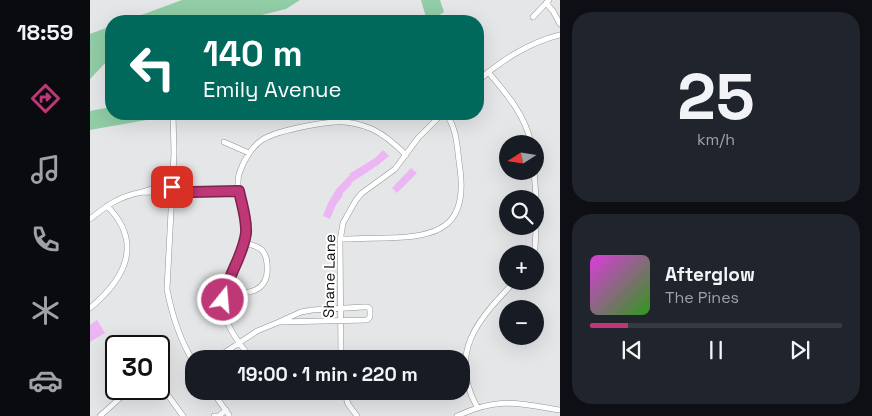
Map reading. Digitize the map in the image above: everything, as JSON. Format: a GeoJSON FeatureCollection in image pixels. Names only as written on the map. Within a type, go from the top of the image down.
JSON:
{"type":"FeatureCollection","features":[{"type":"Feature","properties":{"kind":"street"},"geometry":{"type":"LineString","coordinates":[[533,17],[548,1],[560,24]]}},
{"type":"Feature","properties":{"kind":"street"},"geometry":{"type":"LineString","coordinates":[[484,75],[520,51],[560,35]]}},
{"type":"Feature","properties":{"kind":"street"},"geometry":{"type":"LineString","coordinates":[[488,72],[517,109],[529,135]]}},
{"type":"Feature","properties":{"kind":"street"},"geometry":{"type":"LineString","coordinates":[[173,120],[175,139],[167,289],[171,309],[187,350]]}},
{"type":"Feature","properties":{"kind":"street","name":"Shane Lane"},"geometry":{"type":"LineString","coordinates":[[342,350],[340,240],[346,216],[362,193],[395,169],[418,138],[438,120]]}},
{"type":"Feature","properties":{"kind":"street"},"geometry":{"type":"LineString","coordinates":[[340,240],[414,237],[441,229],[453,219],[460,202],[462,186],[456,135],[447,120]]}},
{"type":"Feature","properties":{"kind":"street"},"geometry":{"type":"LineString","coordinates":[[244,350],[238,343],[226,319],[223,306],[225,289],[244,243],[246,225],[238,176],[249,153],[260,140],[270,135],[337,122],[361,126],[381,133],[406,155]]}},
{"type":"Feature","properties":{"kind":"street"},"geometry":{"type":"LineString","coordinates":[[224,142],[249,153]]}},
{"type":"Feature","properties":{"kind":"street"},"geometry":{"type":"LineString","coordinates":[[535,180],[537,210],[535,245]]}},
{"type":"Feature","properties":{"kind":"street"},"geometry":{"type":"LineString","coordinates":[[90,219],[112,202],[129,194],[157,187],[192,192],[239,191]]}},
{"type":"Feature","properties":{"kind":"street"},"geometry":{"type":"LineString","coordinates":[[90,308],[113,287],[124,266],[126,238],[124,226],[118,216],[107,206]]}},
{"type":"Feature","properties":{"kind":"street"},"geometry":{"type":"LineString","coordinates":[[225,289],[236,293],[257,290],[267,277],[267,258],[262,250],[244,243]]}},
{"type":"Feature","properties":{"kind":"street"},"geometry":{"type":"LineString","coordinates":[[476,407],[470,395],[464,371],[467,346],[474,329],[489,308],[507,290]]}},
{"type":"Feature","properties":{"kind":"street"},"geometry":{"type":"LineString","coordinates":[[228,350],[257,331],[301,312],[368,307],[371,314],[367,320],[279,322]]}},
{"type":"Feature","properties":{"kind":"street"},"geometry":{"type":"LineString","coordinates":[[170,398],[183,416]]}},
{"type":"Feature","properties":{"kind":"street"},"geometry":{"type":"LineString","coordinates":[[100,416],[118,400]]}},
{"type":"Feature","properties":{"kind":"street"},"geometry":{"type":"LineString","coordinates":[[214,416],[228,414],[218,400]]}},
{"type":"Feature","properties":{"kind":"street"},"geometry":{"type":"LineString","coordinates":[[347,400],[358,416]]}},
{"type":"Feature","properties":{"kind":"street"},"geometry":{"type":"LineString","coordinates":[[457,416],[476,407],[513,402],[560,410]]}},
{"type":"Feature","properties":{"kind":"green space"},"geometry":{"type":"Polygon","coordinates":[[[182,0],[300,0],[286,9],[262,15],[141,15],[182,0]]]}},
{"type":"Feature","properties":{"kind":"green space"},"geometry":{"type":"Polygon","coordinates":[[[421,0],[440,0],[444,12],[439,15],[425,15],[421,0]]]}},
{"type":"Feature","properties":{"kind":"green space"},"geometry":{"type":"Polygon","coordinates":[[[105,28],[105,63],[90,79],[90,34],[105,28]]]}},
{"type":"Feature","properties":{"kind":"green space"},"geometry":{"type":"Polygon","coordinates":[[[105,108],[105,120],[146,120],[90,130],[90,111],[105,108]]]}},
{"type":"Feature","properties":{"kind":"building"},"geometry":{"type":"Polygon","coordinates":[[[383,150],[389,156],[351,183],[342,194],[330,219],[323,216],[337,188],[349,174],[375,158],[383,150]]]}},
{"type":"Feature","properties":{"kind":"building"},"geometry":{"type":"Polygon","coordinates":[[[411,168],[417,173],[397,193],[392,188],[411,168]]]}},
{"type":"Feature","properties":{"kind":"building"},"geometry":{"type":"Polygon","coordinates":[[[97,320],[105,333],[90,342],[90,325],[97,320]]]}},
{"type":"Feature","properties":{"kind":"route"},"geometry":{"type":"LineString","coordinates":[[172,187],[184,188],[192,192],[239,191],[244,209],[246,233],[242,248],[225,289],[223,300]]}}]}
